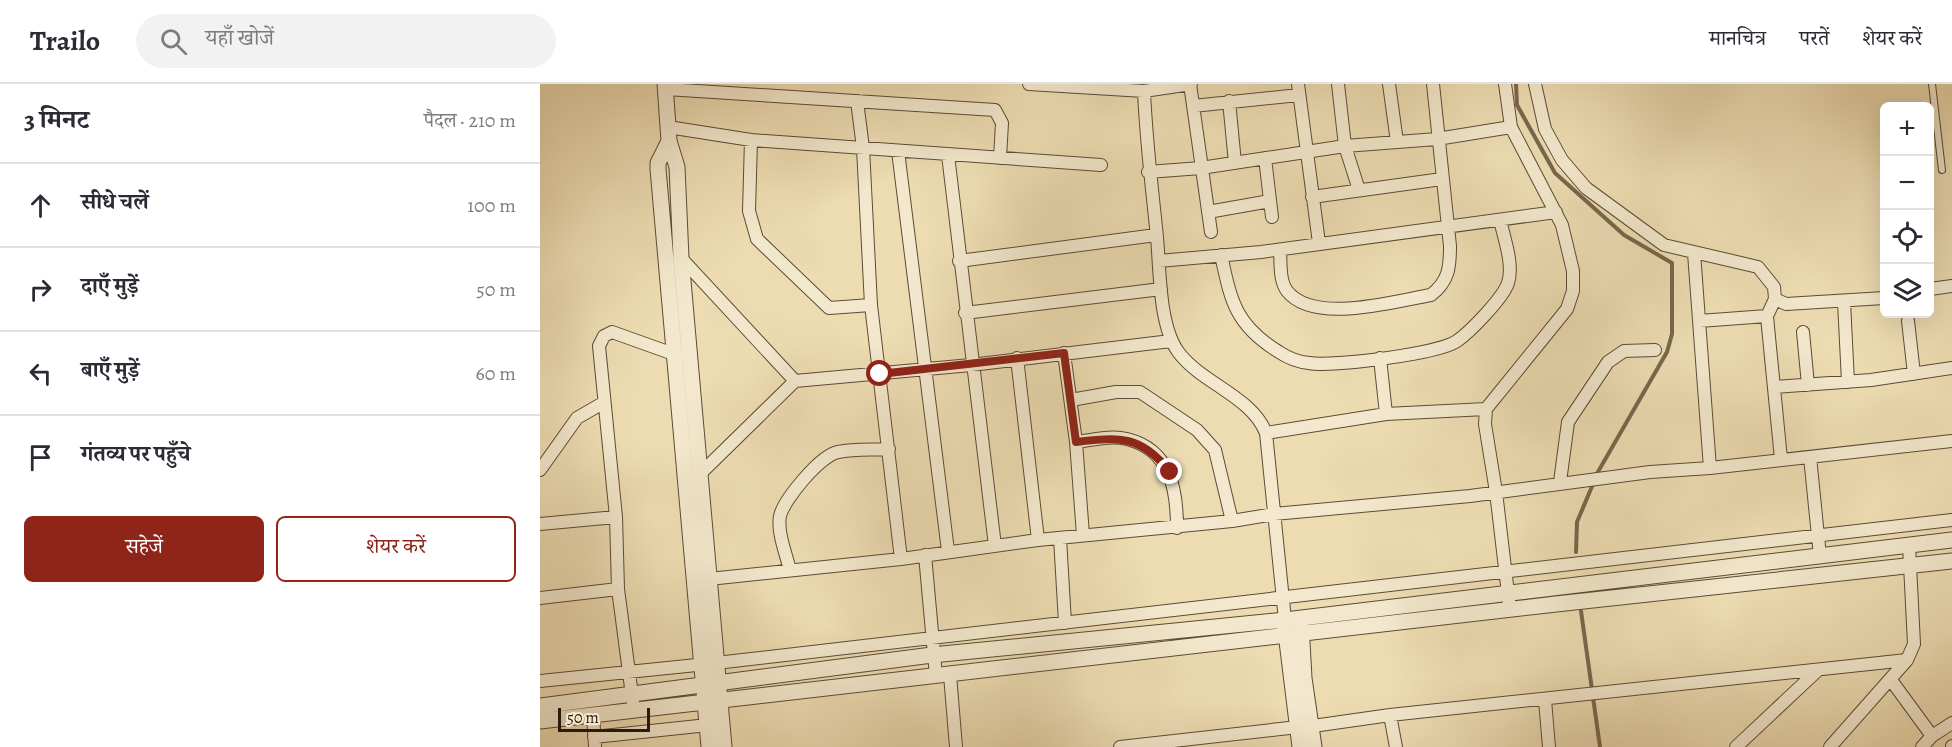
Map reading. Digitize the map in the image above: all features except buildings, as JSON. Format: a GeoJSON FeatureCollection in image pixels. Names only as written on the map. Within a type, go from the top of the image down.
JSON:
{"type":"FeatureCollection","features":[{"type":"Feature","properties":{"kind":"street"},"geometry":{"type":"LineString","coordinates":[[1029,84],[1144,90],[1191,84],[1211,232]]}},
{"type":"Feature","properties":{"kind":"street"},"geometry":{"type":"LineString","coordinates":[[1338,84],[1345,146],[1359,190]]}},
{"type":"Feature","properties":{"kind":"street"},"geometry":{"type":"LineString","coordinates":[[1389,84],[1397,142]]}},
{"type":"Feature","properties":{"kind":"street"},"geometry":{"type":"LineString","coordinates":[[1280,250],[1282,279],[1287,290],[1298,300],[1317,307],[1351,308],[1431,295],[1439,289],[1450,269],[1449,227],[1437,140],[1433,84]]}},
{"type":"Feature","properties":{"kind":"street"},"geometry":{"type":"LineString","coordinates":[[1505,84],[1511,127],[1562,225],[1573,271],[1571,301],[1486,409],[1485,424],[1496,492],[1509,602]]}},
{"type":"Feature","properties":{"kind":"street"},"geometry":{"type":"LineString","coordinates":[[1535,84],[1545,129],[1562,160],[1586,188],[1664,245],[1758,267],[1774,286],[1775,299],[1767,316],[1782,459]]}},
{"type":"Feature","properties":{"kind":"street"},"geometry":{"type":"LineString","coordinates":[[724,747],[712,701],[693,476],[690,359],[681,258],[678,167],[669,134],[666,86],[994,110],[1002,123],[1000,158]]}},
{"type":"Feature","properties":{"kind":"street"},"geometry":{"type":"LineString","coordinates":[[1193,106],[1298,89],[1320,243]]}},
{"type":"Feature","properties":{"kind":"street"},"geometry":{"type":"LineString","coordinates":[[1144,90],[1148,172],[1161,289],[1171,341],[1193,368],[1256,415],[1266,433],[1282,598],[1293,627],[1306,726],[1314,747]]}},
{"type":"Feature","properties":{"kind":"street"},"geometry":{"type":"LineString","coordinates":[[857,101],[863,148],[871,305],[901,559]]}},
{"type":"Feature","properties":{"kind":"street"},"geometry":{"type":"LineString","coordinates":[[1228,101],[1235,163]]}},
{"type":"Feature","properties":{"kind":"street"},"geometry":{"type":"LineString","coordinates":[[1148,172],[1201,168],[1345,146],[1437,140],[1511,127]]}},
{"type":"Feature","properties":{"kind":"street"},"geometry":{"type":"LineString","coordinates":[[669,134],[1101,165]]}},
{"type":"Feature","properties":{"kind":"street"},"geometry":{"type":"LineString","coordinates":[[669,134],[658,169],[674,355],[709,579],[709,664]]}},
{"type":"Feature","properties":{"kind":"street"},"geometry":{"type":"LineString","coordinates":[[752,140],[749,211],[757,238],[829,308],[871,305]]}},
{"type":"Feature","properties":{"kind":"street"},"geometry":{"type":"LineString","coordinates":[[898,151],[948,551]]}},
{"type":"Feature","properties":{"kind":"street"},"geometry":{"type":"LineString","coordinates":[[948,155],[994,546]]}},
{"type":"Feature","properties":{"kind":"street"},"geometry":{"type":"LineString","coordinates":[[1265,158],[1272,217]]}},
{"type":"Feature","properties":{"kind":"street"},"geometry":{"type":"LineString","coordinates":[[1312,197],[1442,179]]}},
{"type":"Feature","properties":{"kind":"street"},"geometry":{"type":"LineString","coordinates":[[1208,212],[1270,201]]}},
{"type":"Feature","properties":{"kind":"street"},"geometry":{"type":"LineString","coordinates":[[1159,261],[1280,250],[1556,212]]}},
{"type":"Feature","properties":{"kind":"street"},"geometry":{"type":"LineString","coordinates":[[1221,255],[1236,312],[1278,352],[1310,363],[1338,364],[1434,350],[1456,342],[1493,303],[1508,283],[1509,273],[1500,220]]}},
{"type":"Feature","properties":{"kind":"street"},"geometry":{"type":"LineString","coordinates":[[959,261],[1156,235]]}},
{"type":"Feature","properties":{"kind":"street"},"geometry":{"type":"LineString","coordinates":[[1694,253],[1710,468]]}},
{"type":"Feature","properties":{"kind":"street"},"geometry":{"type":"LineString","coordinates":[[681,258],[795,381]]}},
{"type":"Feature","properties":{"kind":"street"},"geometry":{"type":"LineString","coordinates":[[1934,288],[1952,286]]}},
{"type":"Feature","properties":{"kind":"street"},"geometry":{"type":"LineString","coordinates":[[965,313],[1161,289]]}},
{"type":"Feature","properties":{"kind":"street"},"geometry":{"type":"LineString","coordinates":[[1775,299],[1796,305],[1880,298]]}},
{"type":"Feature","properties":{"kind":"street"},"geometry":{"type":"LineString","coordinates":[[1844,302],[1848,382]]}},
{"type":"Feature","properties":{"kind":"street"},"geometry":{"type":"LineString","coordinates":[[1699,321],[1767,316]]}},
{"type":"Feature","properties":{"kind":"street"},"geometry":{"type":"LineString","coordinates":[[1908,321],[1914,374]]}},
{"type":"Feature","properties":{"kind":"street"},"geometry":{"type":"LineString","coordinates":[[633,711],[618,589],[615,517],[598,362],[599,346],[604,336],[612,332],[690,359]]}},
{"type":"Feature","properties":{"kind":"street"},"geometry":{"type":"LineString","coordinates":[[1803,332],[1808,385]]}},
{"type":"Feature","properties":{"kind":"street"},"geometry":{"type":"LineString","coordinates":[[693,476],[795,381],[971,365],[1171,341]]}},
{"type":"Feature","properties":{"kind":"street"},"geometry":{"type":"LineString","coordinates":[[1560,482],[1568,422],[1608,362],[1624,351],[1655,350]]}},
{"type":"Feature","properties":{"kind":"street"},"geometry":{"type":"LineString","coordinates":[[1064,353],[1076,442],[1083,536]]}},
{"type":"Feature","properties":{"kind":"street"},"geometry":{"type":"LineString","coordinates":[[1017,358],[1038,540]]}},
{"type":"Feature","properties":{"kind":"street"},"geometry":{"type":"LineString","coordinates":[[1380,358],[1386,414]]}},
{"type":"Feature","properties":{"kind":"street"},"geometry":{"type":"LineString","coordinates":[[1774,387],[1848,382],[1952,368]]}},
{"type":"Feature","properties":{"kind":"street"},"geometry":{"type":"LineString","coordinates":[[1071,400],[1116,392],[1140,392],[1197,430],[1215,450],[1232,521]]}},
{"type":"Feature","properties":{"kind":"street"},"geometry":{"type":"LineString","coordinates":[[540,470],[577,418],[603,403]]}},
{"type":"Feature","properties":{"kind":"street"},"geometry":{"type":"LineString","coordinates":[[1266,433],[1386,414],[1486,409]]}},
{"type":"Feature","properties":{"kind":"street"},"geometry":{"type":"LineString","coordinates":[[1076,442],[1126,439],[1150,451],[1161,460],[1172,478],[1177,500],[1177,528]]}},
{"type":"Feature","properties":{"kind":"street"},"geometry":{"type":"LineString","coordinates":[[709,579],[901,559],[1038,540],[1177,528],[1274,514],[1496,492],[1650,472],[1710,468],[1952,441]]}},
{"type":"Feature","properties":{"kind":"street"},"geometry":{"type":"LineString","coordinates":[[790,570],[780,530],[780,516],[786,502],[824,458],[837,452],[889,449]]}},
{"type":"Feature","properties":{"kind":"street"},"geometry":{"type":"LineString","coordinates":[[1810,457],[1820,556]]}},
{"type":"Feature","properties":{"kind":"street"},"geometry":{"type":"LineString","coordinates":[[540,524],[615,517]]}},
{"type":"Feature","properties":{"kind":"street"},"geometry":{"type":"LineString","coordinates":[[540,681],[709,664],[1952,519]]}},
{"type":"Feature","properties":{"kind":"street"},"geometry":{"type":"LineString","coordinates":[[1060,538],[1065,623]]}},
{"type":"Feature","properties":{"kind":"street"},"geometry":{"type":"LineString","coordinates":[[1509,602],[1820,556],[1952,540]]}},
{"type":"Feature","properties":{"kind":"street"},"geometry":{"type":"LineString","coordinates":[[1830,747],[1891,680],[1907,660],[1914,644],[1909,545]]}},
{"type":"Feature","properties":{"kind":"street"},"geometry":{"type":"LineString","coordinates":[[925,555],[932,655],[943,676],[956,747]]}},
{"type":"Feature","properties":{"kind":"street"},"geometry":{"type":"LineString","coordinates":[[540,720],[943,676],[1293,627],[1509,602],[1952,561]]}},
{"type":"Feature","properties":{"kind":"street"},"geometry":{"type":"LineString","coordinates":[[540,598],[618,589]]}},
{"type":"Feature","properties":{"kind":"street"},"geometry":{"type":"LineString","coordinates":[[540,706],[932,655],[1293,627]]}},
{"type":"Feature","properties":{"kind":"street"},"geometry":{"type":"LineString","coordinates":[[1120,747],[1229,741],[1306,726],[1390,715],[1568,698],[1907,660]]}},
{"type":"Feature","properties":{"kind":"street"},"geometry":{"type":"LineString","coordinates":[[1736,747],[1817,671]]}},
{"type":"Feature","properties":{"kind":"street"},"geometry":{"type":"LineString","coordinates":[[1891,680],[1932,736]]}},
{"type":"Feature","properties":{"kind":"street"},"geometry":{"type":"LineString","coordinates":[[1545,700],[1549,747]]}},
{"type":"Feature","properties":{"kind":"street"},"geometry":{"type":"LineString","coordinates":[[710,747],[708,725],[712,701]]}},
{"type":"Feature","properties":{"kind":"street"},"geometry":{"type":"LineString","coordinates":[[1390,715],[1396,747]]}},
{"type":"Feature","properties":{"kind":"street"},"geometry":{"type":"LineString","coordinates":[[592,716],[594,742],[708,725]]}},
{"type":"Feature","properties":{"kind":"street"},"geometry":{"type":"LineString","coordinates":[[1922,747],[1932,736],[1952,723]]}},
{"type":"Feature","properties":{"kind":"street"},"geometry":{"type":"LineString","coordinates":[[1300,747],[1306,726]]}},
{"type":"Feature","properties":{"kind":"lane"},"geometry":{"type":"LineString","coordinates":[[1932,84],[1942,170]]}},
{"type":"Feature","properties":{"kind":"waterway"},"geometry":{"type":"LineString","coordinates":[[1516,84],[1517,105],[1555,173],[1624,235],[1672,263],[1672,334],[1667,352],[1595,477]]}},
{"type":"Feature","properties":{"kind":"waterway"},"geometry":{"type":"LineString","coordinates":[[1576,552],[1577,522],[1593,484]]}},
{"type":"Feature","properties":{"kind":"waterway"},"geometry":{"type":"LineString","coordinates":[[1581,611],[1600,747]]}},
{"type":"Feature","properties":{"kind":"route"},"geometry":{"type":"LineString","coordinates":[[880,374],[1064,353],[1076,442],[1112,438],[1126,439],[1150,451],[1170,472]]}}]}
